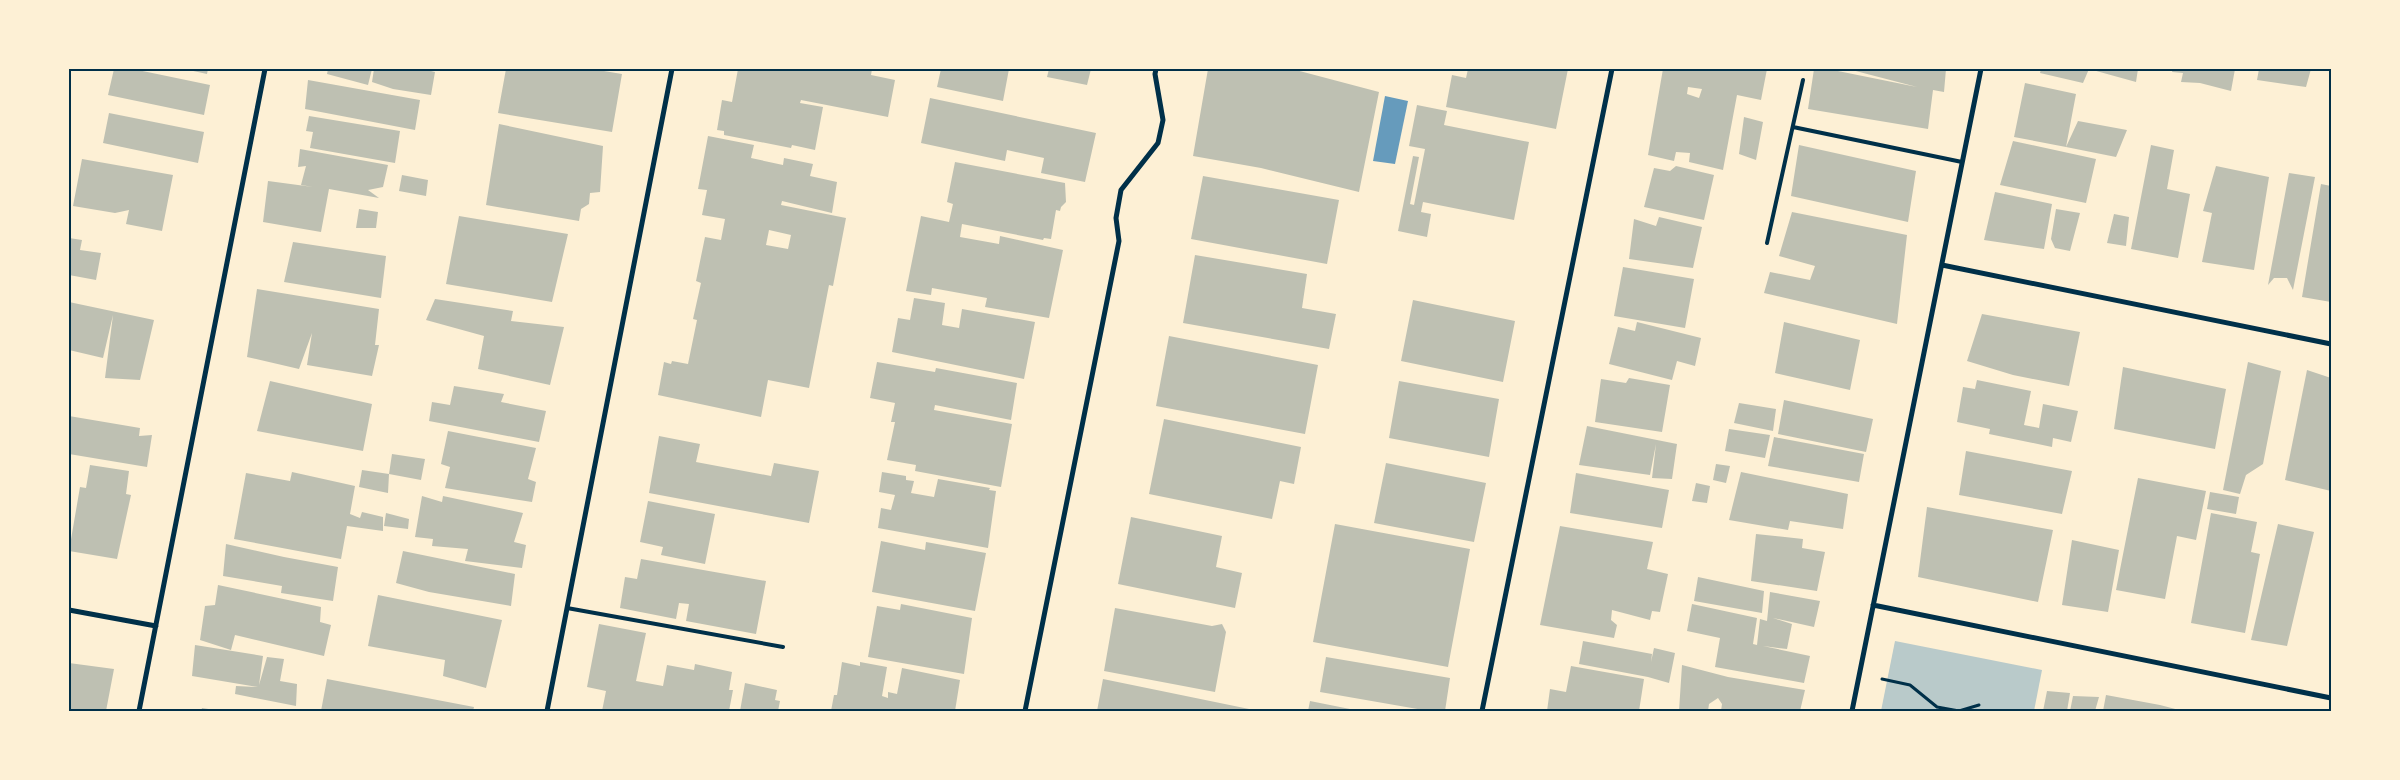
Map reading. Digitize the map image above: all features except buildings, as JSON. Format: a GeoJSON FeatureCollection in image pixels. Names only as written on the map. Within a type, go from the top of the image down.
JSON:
{"type":"FeatureCollection","features":[{"type":"Feature","properties":{"kind":"street"},"geometry":{"type":"LineString","coordinates":[[139,711],[264,69]]}},
{"type":"Feature","properties":{"kind":"street"},"geometry":{"type":"LineString","coordinates":[[547,711],[672,69]]}},
{"type":"Feature","properties":{"kind":"street"},"geometry":{"type":"LineString","coordinates":[[1025,711],[1119,241],[1116,218],[1122,190],[1158,142],[1163,120],[1156,69]]}},
{"type":"Feature","properties":{"kind":"street"},"geometry":{"type":"LineString","coordinates":[[1482,711],[1612,69]]}},
{"type":"Feature","properties":{"kind":"street"},"geometry":{"type":"LineString","coordinates":[[1852,711],[1981,69]]}},
{"type":"Feature","properties":{"kind":"street"},"geometry":{"type":"LineString","coordinates":[[1942,265],[2331,344]]}},
{"type":"Feature","properties":{"kind":"street"},"geometry":{"type":"LineString","coordinates":[[1873,605],[2331,698]]}},
{"type":"Feature","properties":{"kind":"street"},"geometry":{"type":"LineString","coordinates":[[69,610],[156,626]]}},
{"type":"Feature","properties":{"kind":"lane"},"geometry":{"type":"LineString","coordinates":[[1767,243],[1803,80]]}},
{"type":"Feature","properties":{"kind":"lane"},"geometry":{"type":"LineString","coordinates":[[1792,127],[1962,162]]}},
{"type":"Feature","properties":{"kind":"lane"},"geometry":{"type":"LineString","coordinates":[[567,608],[783,647]]}},
{"type":"Feature","properties":{"kind":"path"},"geometry":{"type":"LineString","coordinates":[[1886,680],[1910,685],[1937,706],[1959,711],[1978,705]]}},
{"type":"Feature","properties":{"kind":"shaded area"},"geometry":{"type":"Polygon","coordinates":[[[1895,641],[2042,670],[2034,711],[1881,711],[1895,641]]]}},
{"type":"Feature","properties":{"kind":"water"},"geometry":{"type":"Polygon","coordinates":[[[1385,96],[1408,101],[1395,164],[1373,161],[1385,96]]]}}]}
